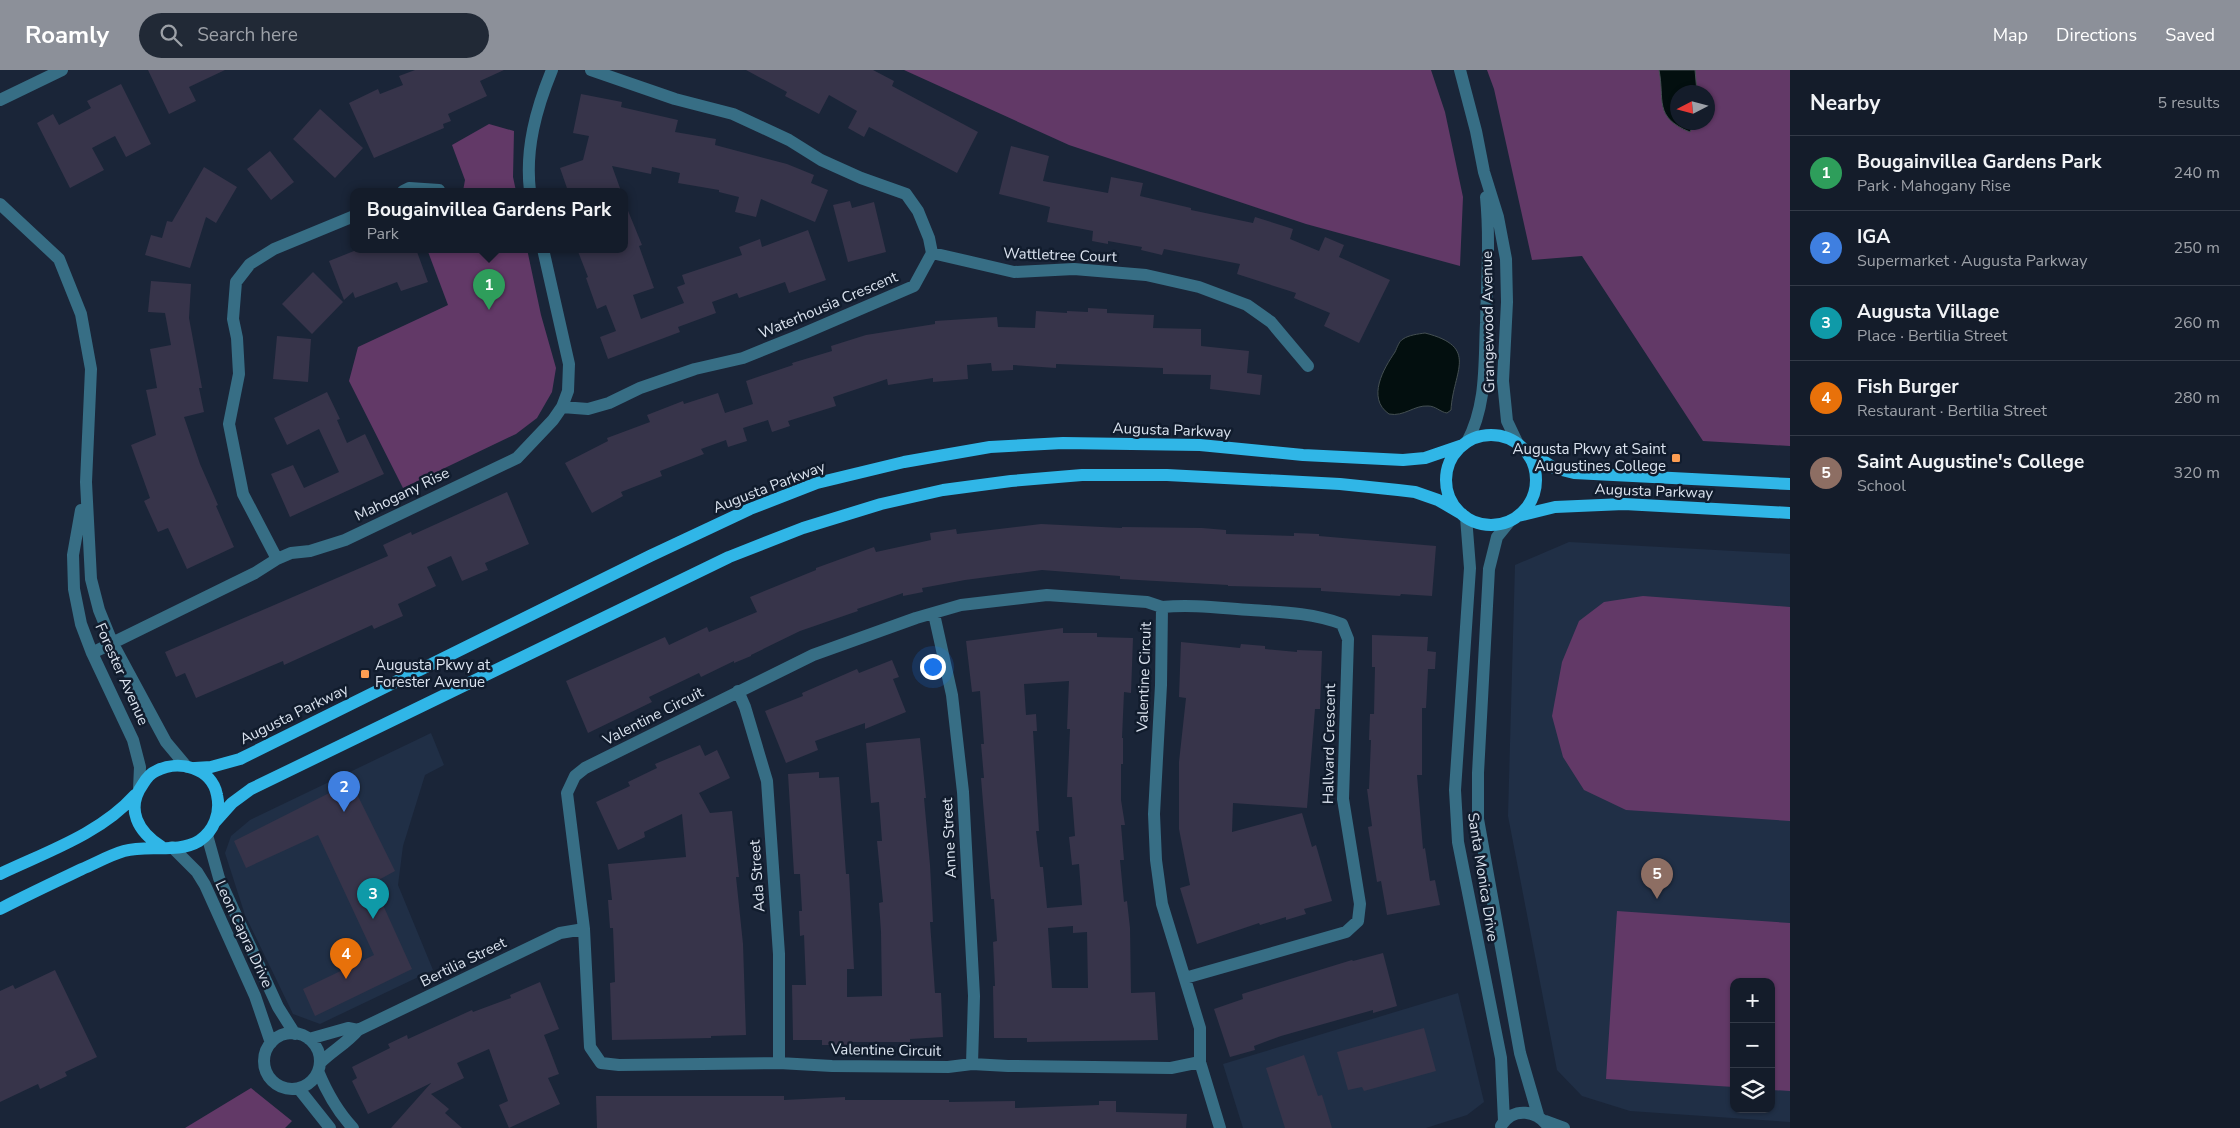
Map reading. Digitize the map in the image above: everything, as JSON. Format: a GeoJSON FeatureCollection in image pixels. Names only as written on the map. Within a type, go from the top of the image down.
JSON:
{"type":"FeatureCollection","features":[{"type":"Feature","properties":{"kind":"main road"},"geometry":{"type":"LineString","coordinates":[[0,909],[132,848],[191,844],[207,835],[232,803],[251,789],[634,601],[729,557],[784,535],[881,504],[944,490],[1011,481],[1082,475],[1167,475],[1340,484],[1407,491],[1438,500],[1476,522],[1488,525],[1499,524],[1514,518],[1528,506],[1534,495],[1535,468],[1530,456],[1519,444],[1500,435],[1483,435],[1465,443],[1454,455],[1448,466],[1446,479],[1448,492],[1454,504],[1464,515]]}},
{"type":"Feature","properties":{"kind":"main road","name":"Augusta Parkway"},"geometry":{"type":"LineString","coordinates":[[191,767],[211,767],[240,759],[658,552],[750,509],[817,483],[904,462],[990,446],[1063,443],[1200,445],[1303,455],[1403,460],[1425,458],[1465,443]]}},
{"type":"Feature","properties":{"kind":"main road","name":"Augusta Parkway"},"geometry":{"type":"LineString","coordinates":[[1519,444],[1554,468],[1574,473],[1790,484]]}},
{"type":"Feature","properties":{"kind":"main road","name":"Augusta Parkway"},"geometry":{"type":"LineString","coordinates":[[1514,518],[1555,506],[1624,504],[1790,513]]}},
{"type":"Feature","properties":{"kind":"main road"},"geometry":{"type":"LineString","coordinates":[[0,874],[95,828],[125,807],[154,771],[165,767],[191,767],[209,777],[215,786],[218,806],[216,822]]}},
{"type":"Feature","properties":{"kind":"main road"},"geometry":{"type":"LineString","coordinates":[[137,792],[134,808],[141,829],[150,839],[166,847]]}},
{"type":"Feature","properties":{"kind":"street"},"geometry":{"type":"LineString","coordinates":[[0,100],[62,70]]}},
{"type":"Feature","properties":{"kind":"street"},"geometry":{"type":"LineString","coordinates":[[530,188],[529,148],[540,97],[552,70]]}},
{"type":"Feature","properties":{"kind":"street"},"geometry":{"type":"LineString","coordinates":[[591,70],[675,99],[733,114],[789,140],[821,160],[861,178],[906,194],[918,211],[929,238],[932,253]]}},
{"type":"Feature","properties":{"kind":"street","name":"Grangewood Avenue"},"geometry":{"type":"LineString","coordinates":[[1460,70],[1476,131],[1484,172],[1498,217],[1506,259],[1507,302],[1503,380],[1507,421],[1519,444]]}},
{"type":"Feature","properties":{"kind":"street","name":"Grangewood Avenue"},"geometry":{"type":"LineString","coordinates":[[1465,443],[1475,426],[1482,399],[1488,263],[1484,172]]}},
{"type":"Feature","properties":{"kind":"street","name":"Forester Avenue"},"geometry":{"type":"LineString","coordinates":[[0,204],[59,259],[81,314],[91,369],[86,482],[90,579],[99,610],[112,642],[166,742],[191,767]]}},
{"type":"Feature","properties":{"kind":"street"},"geometry":{"type":"LineString","coordinates":[[277,558],[243,494],[228,424],[238,374],[237,338],[233,319],[236,282],[250,264],[274,249],[350,218]]}},
{"type":"Feature","properties":{"kind":"street","name":"Mahogany Rise"},"geometry":{"type":"LineString","coordinates":[[92,653],[255,573],[277,558],[291,553],[310,551],[345,540],[517,458],[553,420],[562,407],[568,391],[569,364],[544,253]]}},
{"type":"Feature","properties":{"kind":"street","name":"Wattletree Court"},"geometry":{"type":"LineString","coordinates":[[932,253],[1014,272],[1074,269],[1137,274],[1199,287],[1248,305],[1271,322],[1308,366]]}},
{"type":"Feature","properties":{"kind":"street","name":"Waterhousia Crescent"},"geometry":{"type":"LineString","coordinates":[[562,407],[588,409],[609,403],[640,388],[695,369],[743,358],[800,335],[914,286],[932,253]]}},
{"type":"Feature","properties":{"kind":"street","name":"Forester Avenue"},"geometry":{"type":"LineString","coordinates":[[86,482],[74,555],[74,589],[81,624],[92,653],[133,740],[140,767],[137,792]]}},
{"type":"Feature","properties":{"kind":"street","name":"Santa Monica Drive"},"geometry":{"type":"LineString","coordinates":[[1464,515],[1470,568],[1455,790],[1456,813],[1460,851],[1500,1058],[1502,1125]]}},
{"type":"Feature","properties":{"kind":"street","name":"Santa Monica Drive"},"geometry":{"type":"LineString","coordinates":[[1514,518],[1497,537],[1489,569],[1478,772],[1478,819],[1520,1054],[1544,1121]]}},
{"type":"Feature","properties":{"kind":"street","name":"Valentine Circuit"},"geometry":{"type":"LineString","coordinates":[[1200,1062],[1171,1068],[972,1064],[948,1067],[832,1066],[779,1063],[619,1066],[601,1062],[590,1047],[584,929],[568,793],[575,776],[585,768],[813,655],[916,618],[961,606],[1047,594],[1147,602],[1162,607],[1161,685],[1154,814],[1156,860],[1162,904],[1200,1028],[1200,1062],[1220,1128]]}},
{"type":"Feature","properties":{"kind":"street","name":"Hallvard Crescent"},"geometry":{"type":"LineString","coordinates":[[1162,607],[1185,605],[1300,614],[1327,618],[1342,624],[1348,639],[1343,799],[1360,904],[1358,921],[1346,932],[1185,978]]}},
{"type":"Feature","properties":{"kind":"street","name":"Anne Street"},"geometry":{"type":"LineString","coordinates":[[934,614],[952,695],[963,792],[974,996],[972,1064]]}},
{"type":"Feature","properties":{"kind":"street","name":"Ada Street"},"geometry":{"type":"LineString","coordinates":[[738,691],[745,707],[767,781],[779,954],[779,1063]]}},
{"type":"Feature","properties":{"kind":"street","name":"Leon Capra Drive"},"geometry":{"type":"LineString","coordinates":[[207,835],[220,878],[278,1008],[294,1034]]}},
{"type":"Feature","properties":{"kind":"street","name":"Leon Capra Drive"},"geometry":{"type":"LineString","coordinates":[[166,847],[197,872],[205,885],[256,996],[271,1043]]}},
{"type":"Feature","properties":{"kind":"street","name":"Bertilia Street"},"geometry":{"type":"LineString","coordinates":[[319,1067],[335,1049],[351,1038],[358,1030],[560,933],[584,929]]}},
{"type":"Feature","properties":{"kind":"street","name":"Bertilia Street"},"geometry":{"type":"LineString","coordinates":[[309,1039],[348,1028],[358,1030]]}},
{"type":"Feature","properties":{"kind":"street"},"geometry":{"type":"LineString","coordinates":[[319,1067],[314,1079],[299,1089],[282,1088],[269,1077],[264,1061],[271,1043],[286,1034],[294,1034],[309,1039],[319,1054],[319,1067],[334,1106],[353,1128]]}},
{"type":"Feature","properties":{"kind":"street"},"geometry":{"type":"LineString","coordinates":[[299,1089],[330,1128]]}},
{"type":"Feature","properties":{"kind":"street"},"geometry":{"type":"LineString","coordinates":[[1489,1128],[1502,1125],[1511,1116],[1520,1112],[1529,1112],[1544,1121],[1564,1128]]}},
{"type":"Feature","properties":{"kind":"shaded area"},"geometry":{"type":"Polygon","coordinates":[[[904,70],[1431,70],[1445,112],[1463,197],[1460,266],[1306,224],[1069,145],[904,70]]]}},
{"type":"Feature","properties":{"kind":"shaded area"},"geometry":{"type":"Polygon","coordinates":[[[1487,70],[1790,70],[1790,446],[1703,441],[1582,256],[1532,260],[1494,89],[1487,70]]]}},
{"type":"Feature","properties":{"kind":"shaded area"},"geometry":{"type":"Polygon","coordinates":[[[1659,70],[1695,70],[1696,85],[1670,85],[1670,120],[1663,107],[1659,70]]]}},
{"type":"Feature","properties":{"kind":"shaded area"},"geometry":{"type":"Polygon","coordinates":[[[489,124],[514,131],[513,177],[515,188],[464,188],[465,180],[452,145],[489,124]]]}},
{"type":"Feature","properties":{"kind":"shaded area"},"geometry":{"type":"Polygon","coordinates":[[[428,253],[528,253],[541,315],[556,368],[552,392],[537,418],[516,434],[403,488],[349,381],[358,347],[448,305],[428,253]]]}},
{"type":"Feature","properties":{"kind":"shaded area"},"geometry":{"type":"Polygon","coordinates":[[[1425,333],[1453,345],[1458,353],[1458,372],[1451,410],[1447,413],[1433,407],[1423,406],[1399,414],[1389,414],[1382,407],[1379,400],[1379,383],[1382,374],[1402,340],[1425,333]]]}},
{"type":"Feature","properties":{"kind":"shaded area"},"geometry":{"type":"Polygon","coordinates":[[[1569,542],[1790,554],[1790,1122],[1630,1111],[1582,1096],[1557,1070],[1508,816],[1515,565],[1569,542]]]}},
{"type":"Feature","properties":{"kind":"shaded area"},"geometry":{"type":"Polygon","coordinates":[[[1643,596],[1790,607],[1790,821],[1626,810],[1584,790],[1563,757],[1552,716],[1562,662],[1579,621],[1604,602],[1643,596]]]}},
{"type":"Feature","properties":{"kind":"shaded area"},"geometry":{"type":"Polygon","coordinates":[[[431,733],[444,765],[425,775],[403,846],[398,885],[433,970],[320,1024],[293,1014],[245,915],[225,853],[231,836],[250,820],[431,733]]]}},
{"type":"Feature","properties":{"kind":"shaded area"},"geometry":{"type":"Polygon","coordinates":[[[1617,911],[1790,923],[1790,1091],[1775,1090],[1775,978],[1730,978],[1730,1087],[1606,1079],[1617,911]]]}},
{"type":"Feature","properties":{"kind":"shaded area"},"geometry":{"type":"Polygon","coordinates":[[[1458,993],[1484,1102],[1467,1115],[1426,1128],[1243,1128],[1223,1064],[1458,993]]]}},
{"type":"Feature","properties":{"kind":"shaded area"},"geometry":{"type":"Polygon","coordinates":[[[251,1088],[292,1121],[285,1128],[185,1128],[251,1088]]]}},
{"type":"Feature","properties":{"kind":"building"},"geometry":{"type":"Polygon","coordinates":[[[148,70],[225,70],[189,87],[196,101],[169,114],[148,70]]]}},
{"type":"Feature","properties":{"kind":"building"},"geometry":{"type":"Polygon","coordinates":[[[415,70],[504,70],[480,81],[487,96],[448,114],[451,121],[443,124],[444,128],[374,158],[349,103],[378,89],[380,94],[403,85],[399,76],[415,70]]]}},
{"type":"Feature","properties":{"kind":"building"},"geometry":{"type":"Polygon","coordinates":[[[746,70],[873,70],[894,81],[892,86],[978,132],[957,173],[869,127],[864,137],[848,128],[857,111],[829,95],[819,114],[785,96],[787,92],[746,70]]]}},
{"type":"Feature","properties":{"kind":"building"},"geometry":{"type":"Polygon","coordinates":[[[121,84],[151,144],[126,157],[115,136],[92,148],[104,170],[70,188],[37,123],[53,114],[59,125],[91,108],[87,101],[121,84]]]}},
{"type":"Feature","properties":{"kind":"building"},"geometry":{"type":"Polygon","coordinates":[[[581,94],[622,102],[621,107],[678,120],[675,132],[716,139],[715,145],[787,164],[814,175],[811,183],[828,190],[815,222],[761,199],[756,217],[735,212],[739,197],[719,192],[719,190],[678,183],[680,173],[652,167],[651,174],[612,166],[620,188],[567,188],[560,168],[583,160],[589,136],[573,133],[581,94]]]}},
{"type":"Feature","properties":{"kind":"building"},"geometry":{"type":"Polygon","coordinates":[[[320,109],[363,148],[335,178],[293,139],[320,109]]]}},
{"type":"Feature","properties":{"kind":"building"},"geometry":{"type":"Polygon","coordinates":[[[1011,146],[1049,156],[1043,181],[1108,193],[1111,177],[1143,183],[1140,196],[1191,208],[1191,210],[1253,223],[1255,217],[1293,229],[1290,239],[1319,251],[1325,237],[1344,245],[1339,257],[1390,280],[1359,343],[1324,326],[1330,313],[1294,298],[1296,293],[1237,274],[1240,264],[1164,249],[1162,255],[1141,250],[1142,247],[1108,241],[1108,244],[1092,241],[1093,231],[1047,222],[1050,207],[999,194],[1011,146]]]}},
{"type":"Feature","properties":{"kind":"building"},"geometry":{"type":"Polygon","coordinates":[[[270,151],[294,182],[271,200],[247,169],[270,151]]]}},
{"type":"Feature","properties":{"kind":"building"},"geometry":{"type":"Polygon","coordinates":[[[204,167],[237,187],[216,223],[206,217],[190,268],[145,255],[151,235],[162,238],[167,221],[172,222],[204,167]]]}},
{"type":"Feature","properties":{"kind":"building"},"geometry":{"type":"Polygon","coordinates":[[[850,201],[852,208],[874,202],[886,252],[848,262],[833,205],[850,201]]]}},
{"type":"Feature","properties":{"kind":"building"},"geometry":{"type":"Polygon","coordinates":[[[628,211],[642,245],[639,246],[654,288],[633,295],[641,319],[684,303],[677,287],[685,284],[682,275],[742,255],[739,247],[760,239],[762,247],[808,230],[826,280],[789,293],[785,282],[739,298],[737,293],[712,302],[716,313],[678,327],[680,332],[608,359],[600,337],[616,331],[606,305],[597,309],[586,278],[588,277],[579,253],[628,253],[628,211]]]}},
{"type":"Feature","properties":{"kind":"building"},"geometry":{"type":"Polygon","coordinates":[[[350,253],[417,253],[428,282],[401,291],[397,282],[355,298],[353,292],[344,300],[329,261],[350,253]]]}},
{"type":"Feature","properties":{"kind":"building"},"geometry":{"type":"Polygon","coordinates":[[[313,272],[343,302],[312,334],[282,304],[313,272]]]}},
{"type":"Feature","properties":{"kind":"building"},"geometry":{"type":"Polygon","coordinates":[[[151,281],[191,284],[189,318],[202,388],[199,388],[204,412],[184,417],[200,464],[218,505],[216,506],[234,547],[187,569],[168,528],[158,532],[144,501],[150,498],[131,445],[156,435],[146,390],[157,388],[150,349],[171,345],[165,313],[148,312],[151,281]]]}},
{"type":"Feature","properties":{"kind":"building"},"geometry":{"type":"Polygon","coordinates":[[[1088,308],[1107,309],[1107,313],[1154,315],[1153,328],[1201,329],[1201,346],[1249,351],[1247,373],[1262,375],[1260,395],[1210,389],[1211,375],[1163,374],[1163,368],[1056,364],[1056,368],[1013,365],[1013,370],[992,371],[991,363],[967,365],[968,379],[933,382],[933,378],[888,385],[887,379],[833,397],[836,406],[788,421],[790,426],[772,432],[768,420],[743,428],[747,441],[728,447],[726,440],[701,449],[704,454],[660,471],[662,476],[621,492],[623,496],[592,513],[565,463],[608,441],[607,438],[650,422],[647,415],[683,401],[684,404],[718,393],[725,413],[753,404],[746,381],[793,365],[792,363],[832,351],[831,346],[866,335],[935,324],[935,321],[997,317],[998,327],[1035,328],[1036,311],[1088,312],[1088,308]]]}},
{"type":"Feature","properties":{"kind":"building"},"geometry":{"type":"Polygon","coordinates":[[[277,336],[311,339],[308,382],[273,379],[277,336]]]}},
{"type":"Feature","properties":{"kind":"building"},"geometry":{"type":"Polygon","coordinates":[[[327,392],[340,419],[337,420],[347,443],[365,434],[384,474],[290,517],[271,474],[293,465],[304,488],[339,472],[319,429],[287,445],[274,418],[327,392]]]}},
{"type":"Feature","properties":{"kind":"building"},"geometry":{"type":"Polygon","coordinates":[[[507,492],[529,544],[485,563],[488,570],[462,581],[451,556],[427,567],[436,586],[398,604],[403,616],[374,629],[372,625],[284,665],[283,661],[196,698],[185,673],[176,677],[165,652],[388,556],[383,545],[411,532],[412,535],[507,492]]]}},
{"type":"Feature","properties":{"kind":"building"},"geometry":{"type":"Polygon","coordinates":[[[1041,524],[1122,528],[1202,528],[1226,530],[1226,534],[1294,536],[1294,533],[1319,534],[1319,536],[1436,546],[1432,596],[1321,591],[1321,588],[1228,586],[1120,579],[1120,576],[1042,570],[965,580],[922,588],[923,592],[903,596],[903,593],[857,609],[858,611],[800,631],[751,656],[734,663],[734,661],[701,677],[699,673],[649,697],[652,702],[588,733],[566,681],[665,637],[669,645],[707,627],[709,632],[757,612],[750,597],[816,570],[816,568],[874,547],[876,552],[931,540],[930,533],[956,529],[957,534],[1041,524]]]}},
{"type":"Feature","properties":{"kind":"building"},"geometry":{"type":"Polygon","coordinates":[[[1063,628],[1063,633],[1097,633],[1097,637],[1133,638],[1131,693],[1124,692],[1121,800],[1125,825],[1121,825],[1124,860],[1120,860],[1124,902],[1127,901],[1130,928],[1131,993],[1155,992],[1158,1040],[1027,1042],[1027,1038],[994,1038],[993,986],[995,986],[993,942],[997,941],[994,899],[991,899],[981,778],[984,778],[981,744],[984,744],[980,691],[972,692],[966,641],[1063,628]],[[1069,681],[1024,684],[1026,715],[1036,714],[1037,731],[1033,731],[1039,831],[1036,831],[1040,867],[1043,867],[1047,908],[1082,905],[1079,864],[1072,865],[1069,837],[1075,836],[1072,797],[1067,797],[1070,729],[1067,729],[1069,681]],[[1073,926],[1048,928],[1052,988],[1088,988],[1087,932],[1073,933],[1073,926]]]}},
{"type":"Feature","properties":{"kind":"building"},"geometry":{"type":"Polygon","coordinates":[[[1372,635],[1428,637],[1427,651],[1436,652],[1435,669],[1428,669],[1426,708],[1422,708],[1422,775],[1417,775],[1423,849],[1425,848],[1430,881],[1435,880],[1440,905],[1387,915],[1381,881],[1377,882],[1368,827],[1372,826],[1367,789],[1369,789],[1371,740],[1369,740],[1370,714],[1374,714],[1375,667],[1372,667],[1372,635]]]}},
{"type":"Feature","properties":{"kind":"building"},"geometry":{"type":"Polygon","coordinates":[[[1181,642],[1240,648],[1241,644],[1265,646],[1265,649],[1297,652],[1297,650],[1322,651],[1320,709],[1315,709],[1307,808],[1233,803],[1232,832],[1302,813],[1312,847],[1316,845],[1332,901],[1304,909],[1306,914],[1286,920],[1286,917],[1260,925],[1259,923],[1197,944],[1180,888],[1190,885],[1179,829],[1179,762],[1186,698],[1179,697],[1181,642]]]}},
{"type":"Feature","properties":{"kind":"building"},"geometry":{"type":"Polygon","coordinates":[[[892,660],[899,677],[893,679],[906,712],[865,729],[865,723],[815,741],[818,750],[786,763],[765,711],[803,696],[802,693],[857,669],[859,673],[892,660]]]}},
{"type":"Feature","properties":{"kind":"building"},"geometry":{"type":"Polygon","coordinates":[[[920,738],[930,865],[933,922],[930,922],[935,993],[941,993],[943,1037],[910,1039],[910,1042],[849,1042],[849,1045],[822,1045],[822,1040],[793,1040],[792,985],[806,985],[804,935],[800,936],[799,911],[802,911],[800,874],[794,874],[788,774],[819,772],[819,778],[839,777],[846,874],[849,874],[854,969],[847,969],[847,997],[882,996],[879,903],[883,902],[877,841],[882,841],[879,802],[871,803],[866,743],[920,738]]]}},
{"type":"Feature","properties":{"kind":"building"},"geometry":{"type":"Polygon","coordinates":[[[700,745],[705,756],[717,750],[730,778],[699,793],[710,813],[732,811],[739,877],[736,877],[743,944],[746,1035],[711,1036],[711,1038],[612,1040],[610,983],[615,982],[613,928],[610,928],[608,900],[612,900],[608,864],[686,857],[682,814],[644,832],[645,837],[618,850],[596,802],[630,786],[628,782],[657,768],[655,764],[700,745]]]}},
{"type":"Feature","properties":{"kind":"building"},"geometry":{"type":"Polygon","coordinates":[[[351,782],[395,871],[373,883],[412,969],[315,1016],[303,989],[374,955],[318,835],[246,868],[234,841],[351,782]]]}},
{"type":"Feature","properties":{"kind":"building"},"geometry":{"type":"Polygon","coordinates":[[[1383,953],[1397,1006],[1373,1013],[1373,1010],[1281,1036],[1254,1046],[1255,1050],[1230,1057],[1214,1009],[1243,999],[1242,994],[1352,960],[1383,953]]]}},
{"type":"Feature","properties":{"kind":"building"},"geometry":{"type":"Polygon","coordinates":[[[55,970],[97,1057],[65,1072],[67,1076],[40,1089],[38,1084],[0,1102],[0,991],[13,985],[15,989],[55,970]]]}},
{"type":"Feature","properties":{"kind":"building"},"geometry":{"type":"Polygon","coordinates":[[[540,982],[559,1029],[544,1035],[559,1074],[548,1078],[560,1104],[509,1128],[499,1105],[508,1101],[489,1049],[457,1063],[464,1078],[431,1094],[449,1109],[445,1113],[462,1128],[391,1128],[431,1083],[368,1114],[352,1081],[357,1078],[352,1067],[390,1048],[388,1044],[407,1035],[408,1039],[472,1010],[473,1012],[511,998],[510,995],[540,982]]]}},
{"type":"Feature","properties":{"kind":"building"},"geometry":{"type":"Polygon","coordinates":[[[1424,1028],[1436,1071],[1364,1091],[1362,1087],[1348,1090],[1337,1052],[1424,1028]]]}},
{"type":"Feature","properties":{"kind":"building"},"geometry":{"type":"Polygon","coordinates":[[[1304,1055],[1318,1096],[1322,1095],[1332,1128],[1285,1128],[1266,1068],[1304,1055]]]}},
{"type":"Feature","properties":{"kind":"building"},"geometry":{"type":"Polygon","coordinates":[[[596,1096],[784,1096],[784,1100],[845,1097],[845,1100],[1015,1101],[1015,1108],[1099,1105],[1099,1101],[1116,1101],[1116,1112],[1187,1114],[1186,1128],[597,1128],[596,1096]]]}},
{"type":"Feature","properties":{"kind":"place","name":"Bougainvillea Gardens Park"},"geometry":{"type":"Point","coordinates":[489,310]}},
{"type":"Feature","properties":{"kind":"place","name":"Augusta Pkwy at Saint Augustines College"},"geometry":{"type":"Point","coordinates":[1676,458]}},
{"type":"Feature","properties":{"kind":"place","name":"Augusta Pkwy at Forester Avenue"},"geometry":{"type":"Point","coordinates":[365,674]}},
{"type":"Feature","properties":{"kind":"place","name":"IGA"},"geometry":{"type":"Point","coordinates":[344,812]}},
{"type":"Feature","properties":{"kind":"place","name":"Saint Augustine's College"},"geometry":{"type":"Point","coordinates":[1657,899]}},
{"type":"Feature","properties":{"kind":"place","name":"Augusta Village"},"geometry":{"type":"Point","coordinates":[373,919]}},
{"type":"Feature","properties":{"kind":"place","name":"Fish Burger"},"geometry":{"type":"Point","coordinates":[346,979]}}]}
